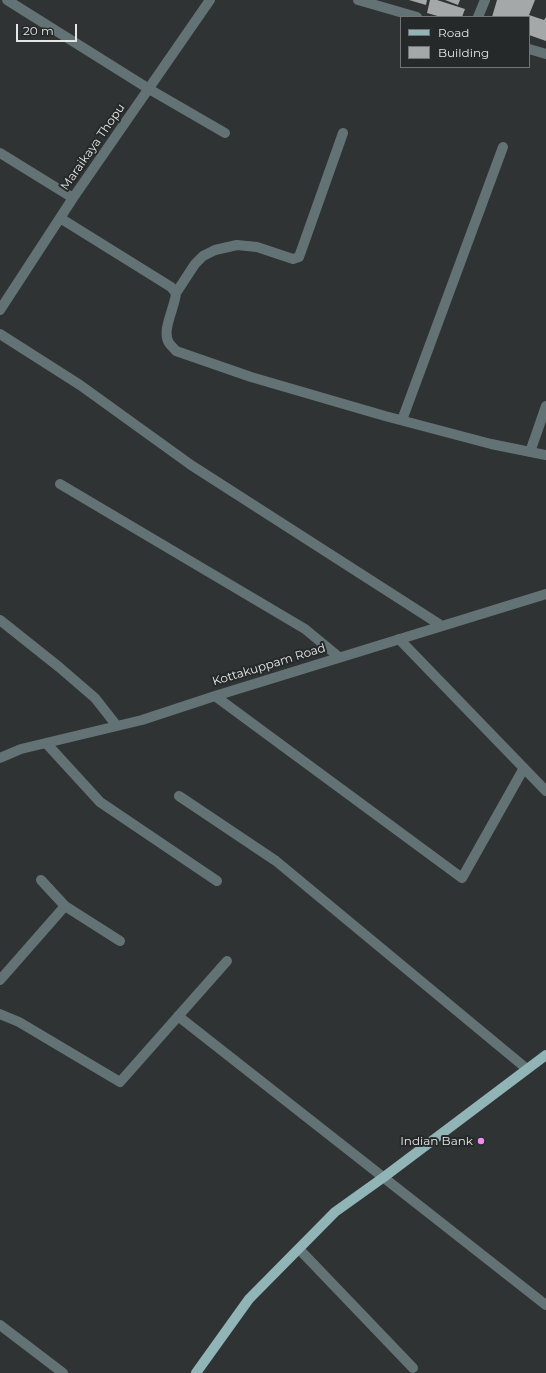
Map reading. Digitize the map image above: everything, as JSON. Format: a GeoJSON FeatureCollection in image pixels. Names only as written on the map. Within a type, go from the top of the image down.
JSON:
{"type":"FeatureCollection","features":[{"type":"Feature","properties":{"kind":"main road"},"geometry":{"type":"LineString","coordinates":[[196,1373],[249,1299],[336,1212],[384,1178],[546,1054]]}},
{"type":"Feature","properties":{"kind":"street"},"geometry":{"type":"LineString","coordinates":[[7,0],[149,89],[225,133]]}},
{"type":"Feature","properties":{"kind":"street","name":"Maraikaya Thopu"},"geometry":{"type":"LineString","coordinates":[[0,310],[73,198],[210,0]]}},
{"type":"Feature","properties":{"kind":"street"},"geometry":{"type":"LineString","coordinates":[[358,0],[414,16]]}},
{"type":"Feature","properties":{"kind":"street"},"geometry":{"type":"LineString","coordinates":[[478,16],[485,0]]}},
{"type":"Feature","properties":{"kind":"street"},"geometry":{"type":"LineString","coordinates":[[530,49],[546,54]]}},
{"type":"Feature","properties":{"kind":"street"},"geometry":{"type":"LineString","coordinates":[[343,133],[299,257],[293,259],[257,247],[237,245],[215,250],[203,256],[195,264],[176,293],[176,302],[166,332],[168,342],[176,351],[251,377],[491,444],[546,455]]}},
{"type":"Feature","properties":{"kind":"street"},"geometry":{"type":"LineString","coordinates":[[402,420],[503,146]]}},
{"type":"Feature","properties":{"kind":"street"},"geometry":{"type":"LineString","coordinates":[[0,153],[73,198]]}},
{"type":"Feature","properties":{"kind":"street"},"geometry":{"type":"LineString","coordinates":[[60,218],[171,287],[176,293]]}},
{"type":"Feature","properties":{"kind":"street"},"geometry":{"type":"LineString","coordinates":[[0,334],[80,385],[191,465],[442,626]]}},
{"type":"Feature","properties":{"kind":"street"},"geometry":{"type":"LineString","coordinates":[[530,452],[546,406]]}},
{"type":"Feature","properties":{"kind":"street"},"geometry":{"type":"LineString","coordinates":[[60,484],[300,625],[339,657]]}},
{"type":"Feature","properties":{"kind":"street","name":"Kottakuppam Road"},"geometry":{"type":"LineString","coordinates":[[0,758],[22,749],[142,720],[339,657],[546,594]]}},
{"type":"Feature","properties":{"kind":"street"},"geometry":{"type":"LineString","coordinates":[[0,620],[95,698],[118,726]]}},
{"type":"Feature","properties":{"kind":"street"},"geometry":{"type":"LineString","coordinates":[[399,639],[546,791]]}},
{"type":"Feature","properties":{"kind":"street"},"geometry":{"type":"LineString","coordinates":[[214,696],[462,878],[524,768]]}},
{"type":"Feature","properties":{"kind":"street"},"geometry":{"type":"LineString","coordinates":[[46,743],[100,802],[217,880]]}},
{"type":"Feature","properties":{"kind":"street"},"geometry":{"type":"LineString","coordinates":[[179,796],[276,861],[527,1069]]}},
{"type":"Feature","properties":{"kind":"street"},"geometry":{"type":"LineString","coordinates":[[41,880],[64,906],[120,941]]}},
{"type":"Feature","properties":{"kind":"street"},"geometry":{"type":"LineString","coordinates":[[0,980],[64,906]]}},
{"type":"Feature","properties":{"kind":"street"},"geometry":{"type":"LineString","coordinates":[[0,1014],[19,1022],[120,1082],[227,960]]}},
{"type":"Feature","properties":{"kind":"street"},"geometry":{"type":"LineString","coordinates":[[178,1016],[546,1305]]}},
{"type":"Feature","properties":{"kind":"street"},"geometry":{"type":"LineString","coordinates":[[299,1249],[413,1368]]}},
{"type":"Feature","properties":{"kind":"street"},"geometry":{"type":"LineString","coordinates":[[0,1325],[63,1373]]}},
{"type":"Feature","properties":{"kind":"building"},"geometry":{"type":"Polygon","coordinates":[[[409,0],[427,0],[426,5],[409,0]]]}},
{"type":"Feature","properties":{"kind":"building"},"geometry":{"type":"Polygon","coordinates":[[[430,0],[437,0],[465,9],[462,16],[438,16],[427,13],[430,0]]]}},
{"type":"Feature","properties":{"kind":"building"},"geometry":{"type":"Polygon","coordinates":[[[445,0],[460,0],[458,5],[445,0]]]}},
{"type":"Feature","properties":{"kind":"building"},"geometry":{"type":"Polygon","coordinates":[[[497,0],[535,0],[529,15],[544,20],[546,17],[546,41],[530,35],[530,16],[492,16],[497,0]]]}},
{"type":"Feature","properties":{"kind":"place","name":"Indian Bank"},"geometry":{"type":"Point","coordinates":[481,1141]}}]}
